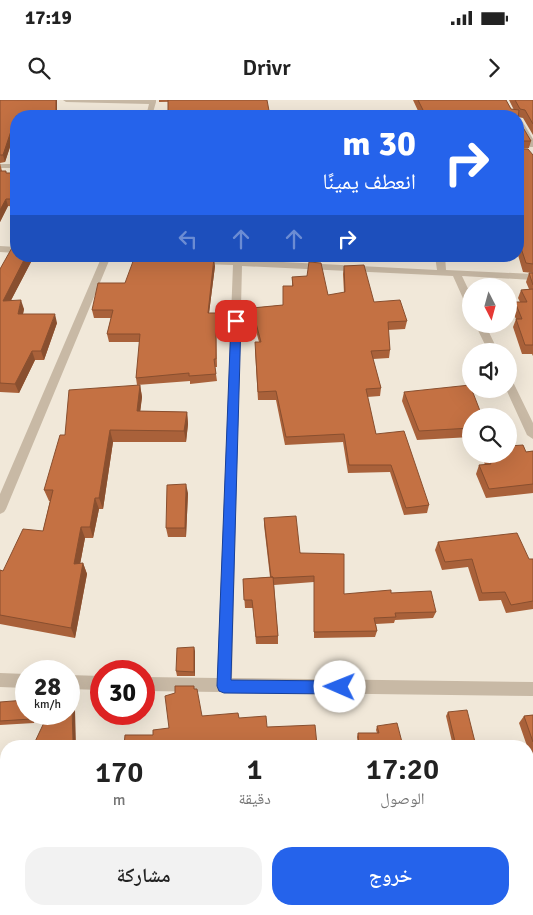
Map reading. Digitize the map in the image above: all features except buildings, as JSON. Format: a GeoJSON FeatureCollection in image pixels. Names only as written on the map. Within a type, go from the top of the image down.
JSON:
{"type":"FeatureCollection","features":[{"type":"Feature","properties":{"kind":"street"},"geometry":{"type":"LineString","coordinates":[[66,100],[153,101]]}},
{"type":"Feature","properties":{"kind":"street"},"geometry":{"type":"LineString","coordinates":[[524,131],[533,145]]}},
{"type":"Feature","properties":{"kind":"street"},"geometry":{"type":"LineString","coordinates":[[0,510],[104,262]]}},
{"type":"Feature","properties":{"kind":"street"},"geometry":{"type":"LineString","coordinates":[[224,686],[238,262]]}},
{"type":"Feature","properties":{"kind":"street"},"geometry":{"type":"LineString","coordinates":[[272,262],[533,276]]}},
{"type":"Feature","properties":{"kind":"street"},"geometry":{"type":"LineString","coordinates":[[441,262],[442,272]]}},
{"type":"Feature","properties":{"kind":"street"},"geometry":{"type":"LineString","coordinates":[[456,273],[462,286]]}},
{"type":"Feature","properties":{"kind":"street"},"geometry":{"type":"LineString","coordinates":[[516,398],[533,435]]}},
{"type":"Feature","properties":{"kind":"street"},"geometry":{"type":"LineString","coordinates":[[0,680],[15,681]]}},
{"type":"Feature","properties":{"kind":"street"},"geometry":{"type":"LineString","coordinates":[[155,684],[533,689]]}},
{"type":"Feature","properties":{"kind":"route"},"geometry":{"type":"LineString","coordinates":[[236,321],[224,686],[340,687]]}}]}
